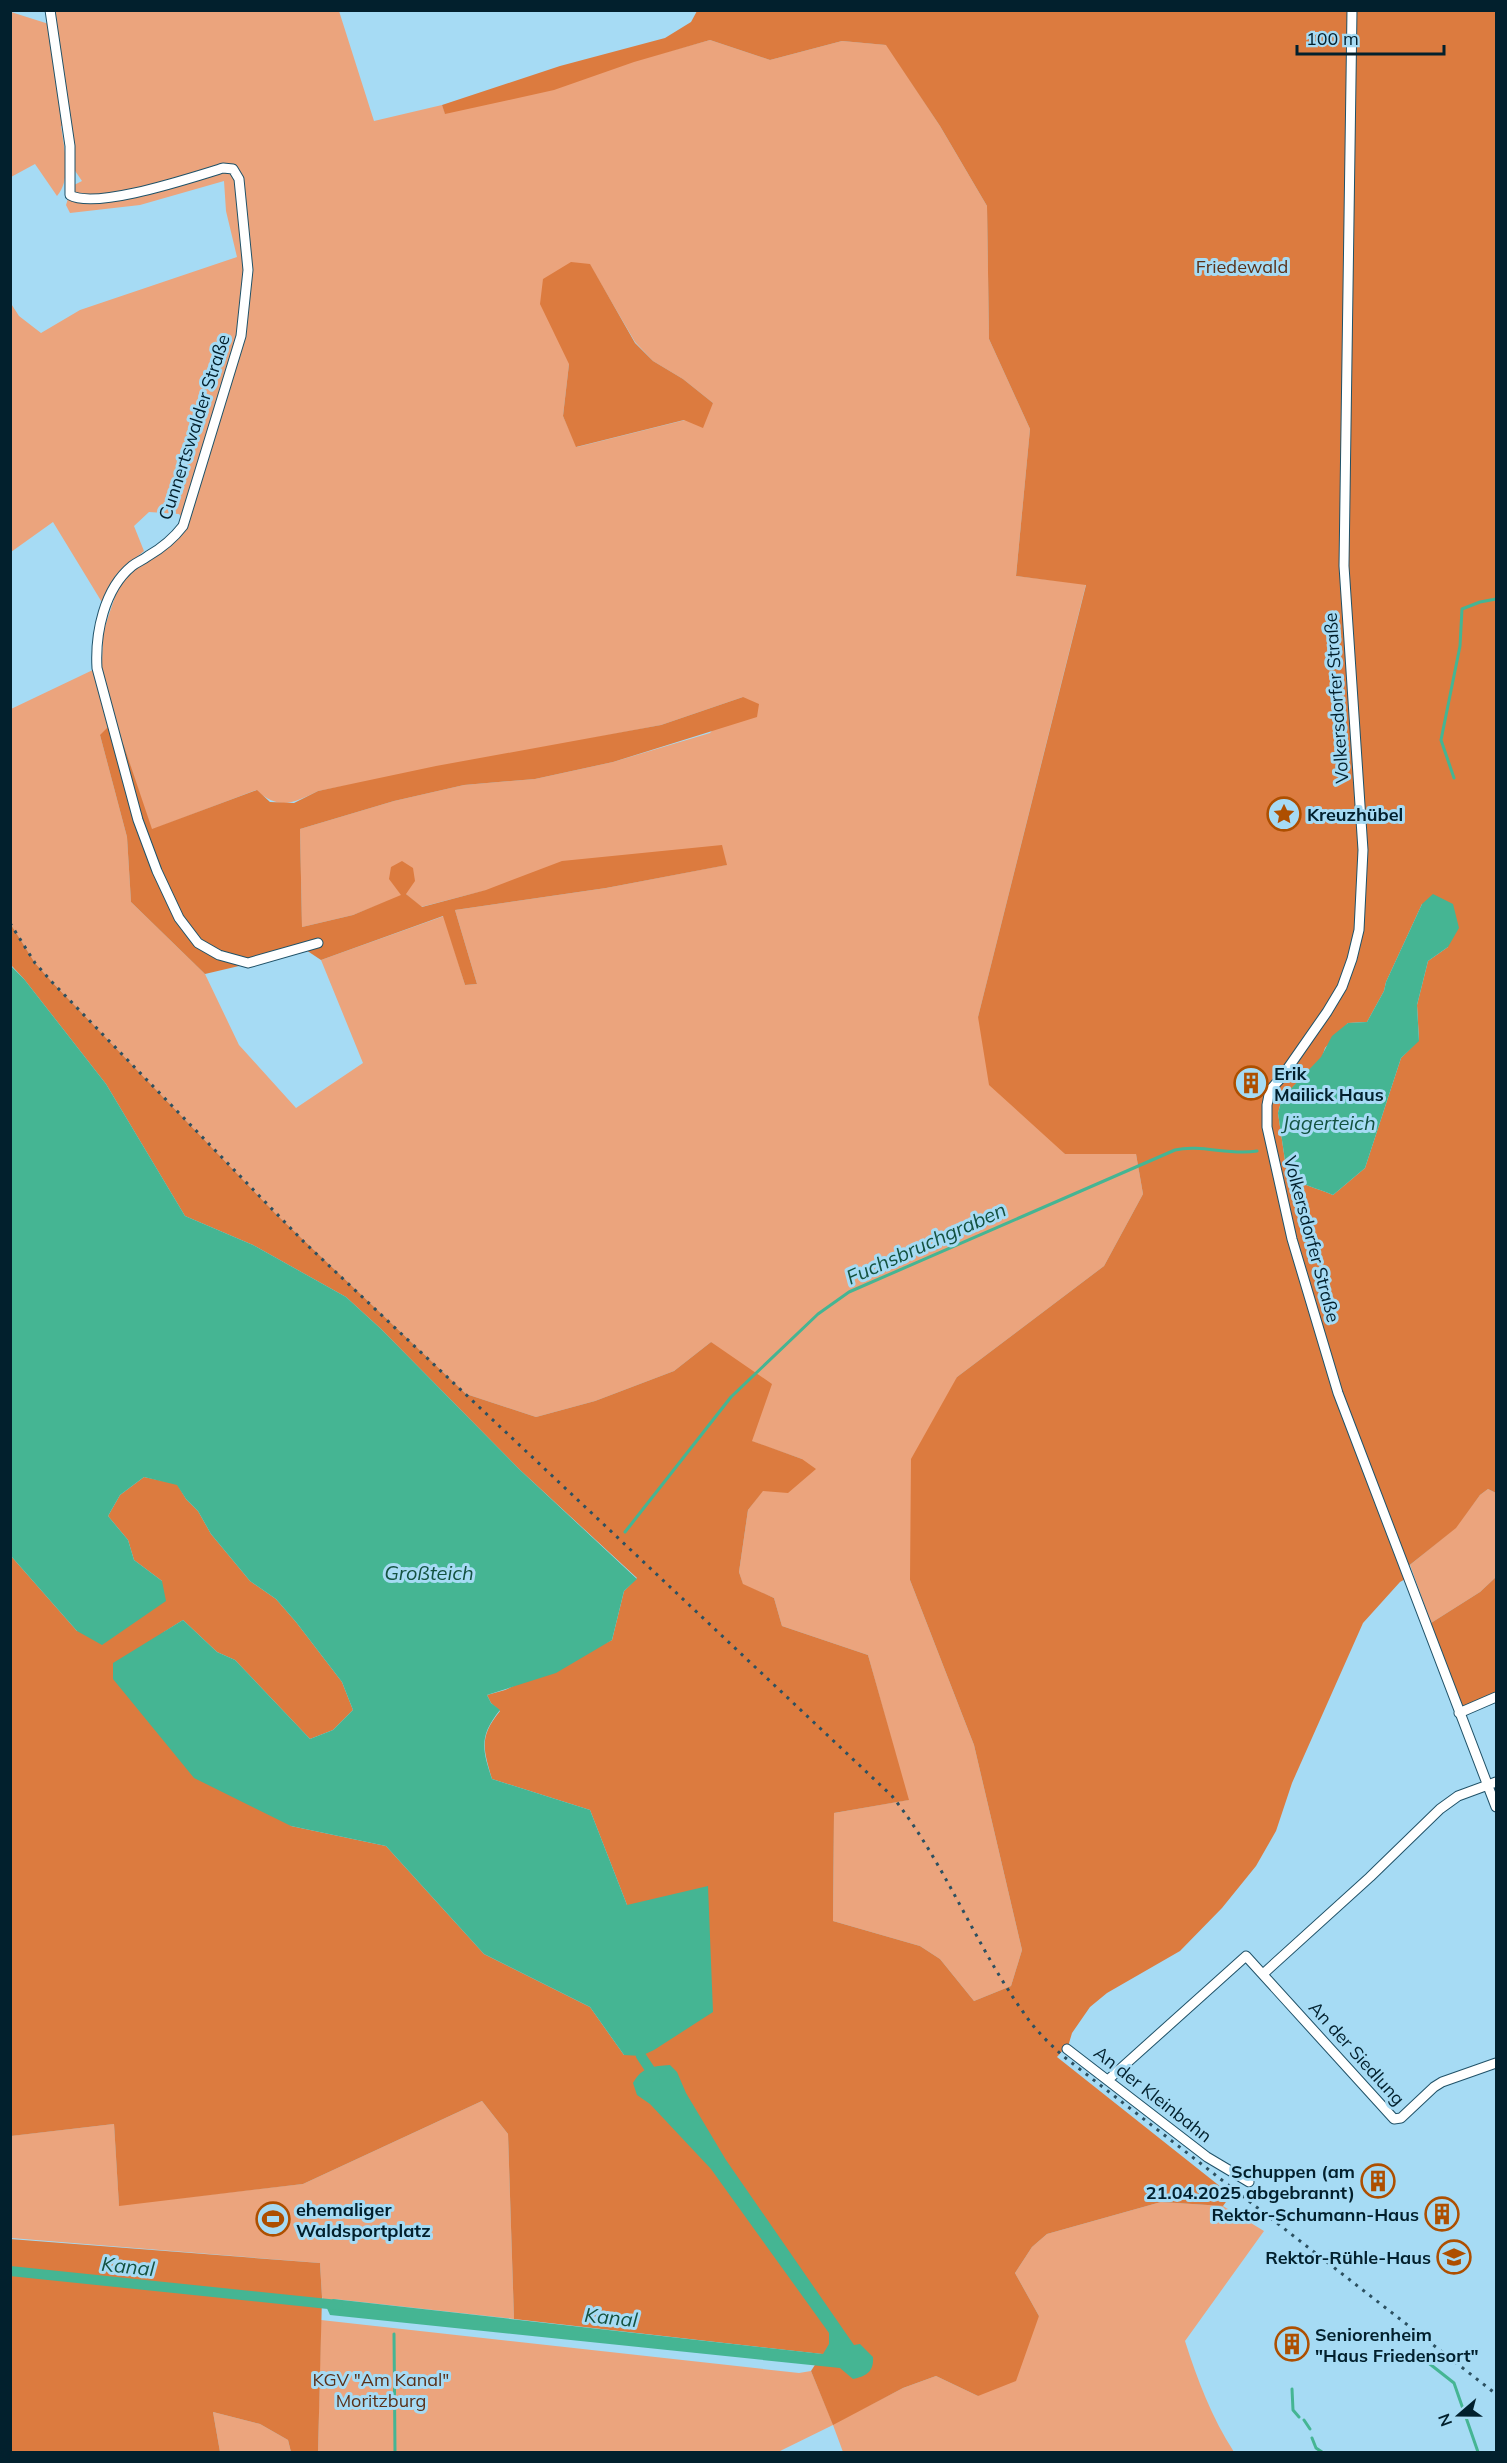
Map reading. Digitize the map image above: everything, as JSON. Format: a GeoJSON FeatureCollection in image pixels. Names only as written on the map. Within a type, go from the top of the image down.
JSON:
{"type":"FeatureCollection","features":[{"type":"Feature","properties":{"kind":"street","name":"Cunnertswalder Straße"},"geometry":{"type":"LineString","coordinates":[[50,10],[70,146],[70,195],[86,200],[130,193],[223,168],[233,169],[239,179],[246,226],[248,270],[241,336],[183,526],[172,540],[134,564],[118,579],[105,608],[99,634],[96,651],[97,668],[138,820],[157,871],[175,909],[198,943],[219,955],[249,963],[318,944]]}},
{"type":"Feature","properties":{"kind":"street","name":"Volkersdorfer Straße"},"geometry":{"type":"LineString","coordinates":[[1352,10],[1344,566],[1363,850],[1359,930],[1342,987],[1311,1037],[1270,1090],[1267,1127],[1292,1239],[1338,1394],[1459,1713],[1493,1783],[1497,1807]]}},
{"type":"Feature","properties":{"kind":"street"},"geometry":{"type":"LineString","coordinates":[[1459,1713],[1497,1697]]}},
{"type":"Feature","properties":{"kind":"street"},"geometry":{"type":"LineString","coordinates":[[1263,1974],[1370,1877],[1440,1809],[1458,1796],[1493,1783]]}},
{"type":"Feature","properties":{"kind":"street","name":"An der Siedlung"},"geometry":{"type":"LineString","coordinates":[[1110,2079],[1246,1956],[1394,2119],[1401,2118],[1442,2082],[1497,2063]]}},
{"type":"Feature","properties":{"kind":"street","name":"An der Kleinbahn"},"geometry":{"type":"LineString","coordinates":[[1067,2049],[1110,2079],[1207,2157],[1249,2182]]}},
{"type":"Feature","properties":{"kind":"green space"},"geometry":{"type":"Polygon","coordinates":[[[53,11],[339,11],[374,121],[442,105],[445,113],[710,40],[770,60],[842,41],[887,45],[940,126],[987,206],[989,339],[1030,429],[1016,576],[1086,584],[978,1017],[1065,1154],[1136,1154],[1143,1194],[1104,1266],[957,1377],[910,1580],[974,1745],[1022,1950],[1011,1986],[974,2001],[940,1959],[920,1946],[833,1921],[834,1813],[908,1800],[868,1655],[782,1626],[774,1598],[743,1585],[739,1572],[748,1510],[763,1490],[802,1459],[751,1441],[711,1342],[674,1371],[595,1401],[536,1417],[466,1394],[276,1214],[52,982],[35,963],[10,923],[11,709],[97,668],[102,662],[103,632],[121,579],[132,568],[174,543],[183,519],[179,514],[149,512],[134,526],[144,551],[116,575],[103,604],[53,522],[11,552],[10,302],[19,316],[41,333],[80,310],[237,257],[226,211],[224,181],[140,205],[70,213],[66,205],[72,186],[82,181],[69,162],[65,126],[61,126],[66,172],[62,189],[57,196],[35,164],[11,177],[11,12],[52,25],[53,11]],[[590,265],[569,364],[563,416],[577,447],[685,420],[713,403],[683,379],[653,361],[635,342],[590,265]],[[743,697],[661,725],[318,791],[293,802],[279,803],[256,790],[151,830],[124,746],[100,735],[127,837],[131,902],[205,974],[239,1045],[296,1108],[363,1063],[321,960],[444,916],[465,985],[477,984],[455,910],[606,888],[726,865],[721,846],[683,851],[570,871],[421,907],[406,894],[353,915],[302,927],[300,829],[394,801],[464,785],[535,779],[613,762],[710,733],[743,697]]]}},
{"type":"Feature","properties":{"kind":"green space","name":"Friedewald"},"geometry":{"type":"Polygon","coordinates":[[[697,11],[1496,11],[1496,1493],[1488,1489],[1480,1495],[1456,1528],[1406,1568],[1409,1577],[1400,1582],[1363,1623],[1292,1783],[1276,1831],[1256,1866],[1222,1908],[1180,1951],[1107,1993],[1090,2007],[1072,2033],[1067,2050],[1064,2049],[1057,2057],[1231,2195],[1223,2206],[1161,2202],[1047,2234],[1032,2247],[1015,2273],[1039,2316],[1016,2381],[978,2396],[936,2376],[903,2388],[833,2425],[811,2371],[822,2354],[514,2319],[508,2134],[482,2101],[303,2184],[119,2206],[114,2124],[11,2136],[11,1556],[77,1631],[162,1581],[134,1560],[128,1540],[108,1516],[120,1495],[144,1477],[177,1484],[186,1499],[198,1511],[211,1534],[250,1581],[276,1599],[296,1622],[342,1682],[353,1710],[333,1730],[310,1739],[235,1660],[217,1652],[183,1620],[164,1632],[291,1826],[386,1846],[484,1954],[590,2007],[624,2055],[627,1905],[590,1810],[492,1779],[486,1759],[485,1743],[489,1728],[500,1711],[491,1703],[487,1695],[505,1690],[612,1640],[624,1591],[637,1578],[519,1469],[381,1329],[346,1297],[253,1245],[185,1216],[106,1084],[11,965],[10,923],[35,963],[52,982],[276,1214],[466,1394],[536,1417],[595,1401],[674,1371],[711,1342],[772,1384],[752,1441],[802,1459],[816,1469],[788,1493],[763,1491],[748,1510],[739,1572],[743,1584],[774,1598],[782,1626],[868,1655],[909,1800],[834,1813],[833,1921],[920,1946],[940,1959],[974,2001],[1011,1986],[1022,1950],[974,1745],[910,1580],[911,1459],[957,1377],[1104,1266],[1143,1194],[1136,1154],[1065,1154],[989,1085],[978,1017],[1086,585],[1016,576],[1030,429],[989,339],[987,206],[940,126],[886,45],[842,41],[770,60],[710,40],[634,62],[554,90],[445,114],[442,105],[560,66],[665,38],[691,22],[697,11]],[[1422,904],[1384,991],[1367,1022],[1348,1023],[1325,1048],[1322,1057],[1282,1098],[1278,1113],[1287,1174],[1292,1178],[1333,1195],[1365,1168],[1401,1058],[1419,1040],[1417,1005],[1428,961],[1448,947],[1422,904]]]}},
{"type":"Feature","properties":{"kind":"green space"},"geometry":{"type":"Polygon","coordinates":[[[571,262],[590,264],[635,343],[653,361],[683,379],[713,403],[703,428],[684,420],[576,447],[563,416],[569,364],[540,304],[543,279],[571,262]]]}},
{"type":"Feature","properties":{"kind":"green space"},"geometry":{"type":"Polygon","coordinates":[[[743,697],[759,704],[757,717],[613,762],[535,779],[464,785],[394,801],[300,829],[302,927],[353,915],[401,895],[389,879],[391,867],[402,861],[413,868],[415,881],[406,894],[422,907],[486,890],[562,861],[722,845],[727,865],[606,888],[455,910],[477,984],[465,985],[443,916],[321,960],[306,950],[205,974],[131,902],[127,837],[100,735],[111,724],[124,746],[152,829],[257,790],[270,802],[294,803],[318,791],[436,766],[661,725],[743,697]]]}},
{"type":"Feature","properties":{"kind":"green space"},"geometry":{"type":"Polygon","coordinates":[[[1488,1489],[1496,1493],[1496,1577],[1480,1592],[1431,1623],[1410,1565],[1455,1528],[1480,1495],[1488,1489]]]}},
{"type":"Feature","properties":{"kind":"green space"},"geometry":{"type":"Polygon","coordinates":[[[1496,1577],[1496,1695],[1463,1710],[1431,1623],[1480,1592],[1496,1577]]]}},
{"type":"Feature","properties":{"kind":"green space"},"geometry":{"type":"Polygon","coordinates":[[[482,2101],[508,2134],[514,2319],[334,2299],[325,2304],[322,2297],[320,2263],[11,2238],[10,2136],[114,2124],[119,2205],[303,2184],[482,2101]]]}},
{"type":"Feature","properties":{"kind":"green space","name":"KGV \"Am Kanal\" Moritzburg"},"geometry":{"type":"Polygon","coordinates":[[[1161,2202],[1223,2206],[1264,2231],[1185,2341],[1206,2398],[1234,2452],[843,2452],[833,2425],[778,2452],[318,2452],[321,2320],[799,2373],[811,2371],[833,2424],[903,2388],[936,2376],[978,2396],[1039,2316],[1015,2273],[1032,2247],[1047,2234],[1161,2202]]]}},
{"type":"Feature","properties":{"kind":"green space"},"geometry":{"type":"Polygon","coordinates":[[[10,2239],[320,2263],[322,2297],[318,2452],[291,2452],[288,2440],[260,2424],[213,2412],[220,2452],[11,2452],[10,2239]]]}},
{"type":"Feature","properties":{"kind":"green space"},"geometry":{"type":"Polygon","coordinates":[[[213,2412],[260,2424],[288,2440],[291,2452],[220,2452],[213,2412]]]}},
{"type":"Feature","properties":{"kind":"water","name":"Jägerteich"},"geometry":{"type":"Polygon","coordinates":[[[1433,894],[1453,904],[1459,928],[1448,947],[1428,961],[1417,1005],[1419,1041],[1401,1058],[1365,1168],[1333,1195],[1303,1184],[1287,1174],[1278,1113],[1282,1098],[1321,1057],[1332,1036],[1348,1023],[1367,1022],[1384,991],[1422,904],[1433,894]]]}},
{"type":"Feature","properties":{"kind":"water","name":"Großteich"},"geometry":{"type":"Polygon","coordinates":[[[10,965],[24,979],[106,1084],[185,1216],[253,1245],[346,1297],[381,1329],[519,1469],[637,1579],[624,1591],[612,1640],[556,1673],[487,1695],[491,1703],[500,1710],[488,1728],[484,1743],[492,1779],[590,1810],[627,1905],[708,1886],[713,2012],[654,2050],[641,2056],[624,2055],[590,2007],[484,1954],[386,1846],[291,1826],[194,1778],[113,1679],[113,1663],[183,1620],[217,1652],[235,1660],[310,1739],[333,1730],[353,1710],[342,1682],[296,1622],[276,1599],[250,1581],[211,1534],[198,1511],[177,1485],[144,1477],[120,1495],[108,1516],[128,1540],[134,1560],[162,1581],[166,1601],[102,1645],[77,1631],[11,1556],[10,965]]]}},
{"type":"Feature","properties":{"kind":"water"},"geometry":{"type":"Polygon","coordinates":[[[670,2065],[677,2072],[686,2093],[726,2160],[854,2345],[860,2344],[873,2357],[871,2370],[865,2375],[853,2379],[840,2368],[330,2315],[325,2304],[333,2299],[823,2354],[829,2344],[829,2333],[711,2169],[650,2104],[637,2095],[633,2083],[640,2074],[653,2067],[670,2065]]]}},
{"type":"Feature","properties":{"kind":"waterway"},"geometry":{"type":"LineString","coordinates":[[1454,778],[1441,740],[1460,646],[1462,609],[1496,599]]}},
{"type":"Feature","properties":{"kind":"waterway","name":"Fuchsbruchgraben"},"geometry":{"type":"LineString","coordinates":[[625,1532],[731,1397],[818,1314],[849,1292],[1175,1150],[1195,1148],[1236,1152],[1257,1151]]}},
{"type":"Feature","properties":{"kind":"waterway","name":"Kanal"},"geometry":{"type":"LineString","coordinates":[[641,2056],[655,2077]]}},
{"type":"Feature","properties":{"kind":"waterway","name":"Kanal"},"geometry":{"type":"LineString","coordinates":[[10,2271],[338,2305]]}},
{"type":"Feature","properties":{"kind":"waterway"},"geometry":{"type":"LineString","coordinates":[[394,2334],[395,2452]]}},
{"type":"Feature","properties":{"kind":"waterway"},"geometry":{"type":"LineString","coordinates":[[1412,2350],[1454,2383],[1478,2452]]}},
{"type":"Feature","properties":{"kind":"waterway"},"geometry":{"type":"LineString","coordinates":[[1292,2389],[1293,2410],[1299,2417]]}},
{"type":"Feature","properties":{"kind":"waterway"},"geometry":{"type":"LineString","coordinates":[[1304,2420],[1310,2429]]}},
{"type":"Feature","properties":{"kind":"waterway"},"geometry":{"type":"LineString","coordinates":[[1312,2438],[1316,2448],[1322,2452]]}},
{"type":"Feature","properties":{"kind":"railway"},"geometry":{"type":"LineString","coordinates":[[10,923],[35,963],[52,982],[305,1243],[892,1796],[929,1849],[1008,1989],[1030,2022],[1048,2042],[1496,2394]]}},
{"type":"Feature","properties":{"kind":"place","name":"Kreuzhübel"},"geometry":{"type":"Point","coordinates":[1284,814]}},
{"type":"Feature","properties":{"kind":"place","name":"Erik Mailick Haus"},"geometry":{"type":"Point","coordinates":[1251,1083]}},
{"type":"Feature","properties":{"kind":"place","name":"Schuppen (am 21.04.2025 abgebrannt)"},"geometry":{"type":"Point","coordinates":[1378,2181]}},
{"type":"Feature","properties":{"kind":"place","name":"Rektor-Schumann-Haus"},"geometry":{"type":"Point","coordinates":[1442,2214]}},
{"type":"Feature","properties":{"kind":"place","name":"ehemaliger Waldsportplatz"},"geometry":{"type":"Point","coordinates":[273,2219]}},
{"type":"Feature","properties":{"kind":"place","name":"Rektor-Rühle-Haus"},"geometry":{"type":"Point","coordinates":[1454,2257]}},
{"type":"Feature","properties":{"kind":"place","name":"Seniorenheim \"Haus Friedensort\""},"geometry":{"type":"Point","coordinates":[1292,2344]}}]}
